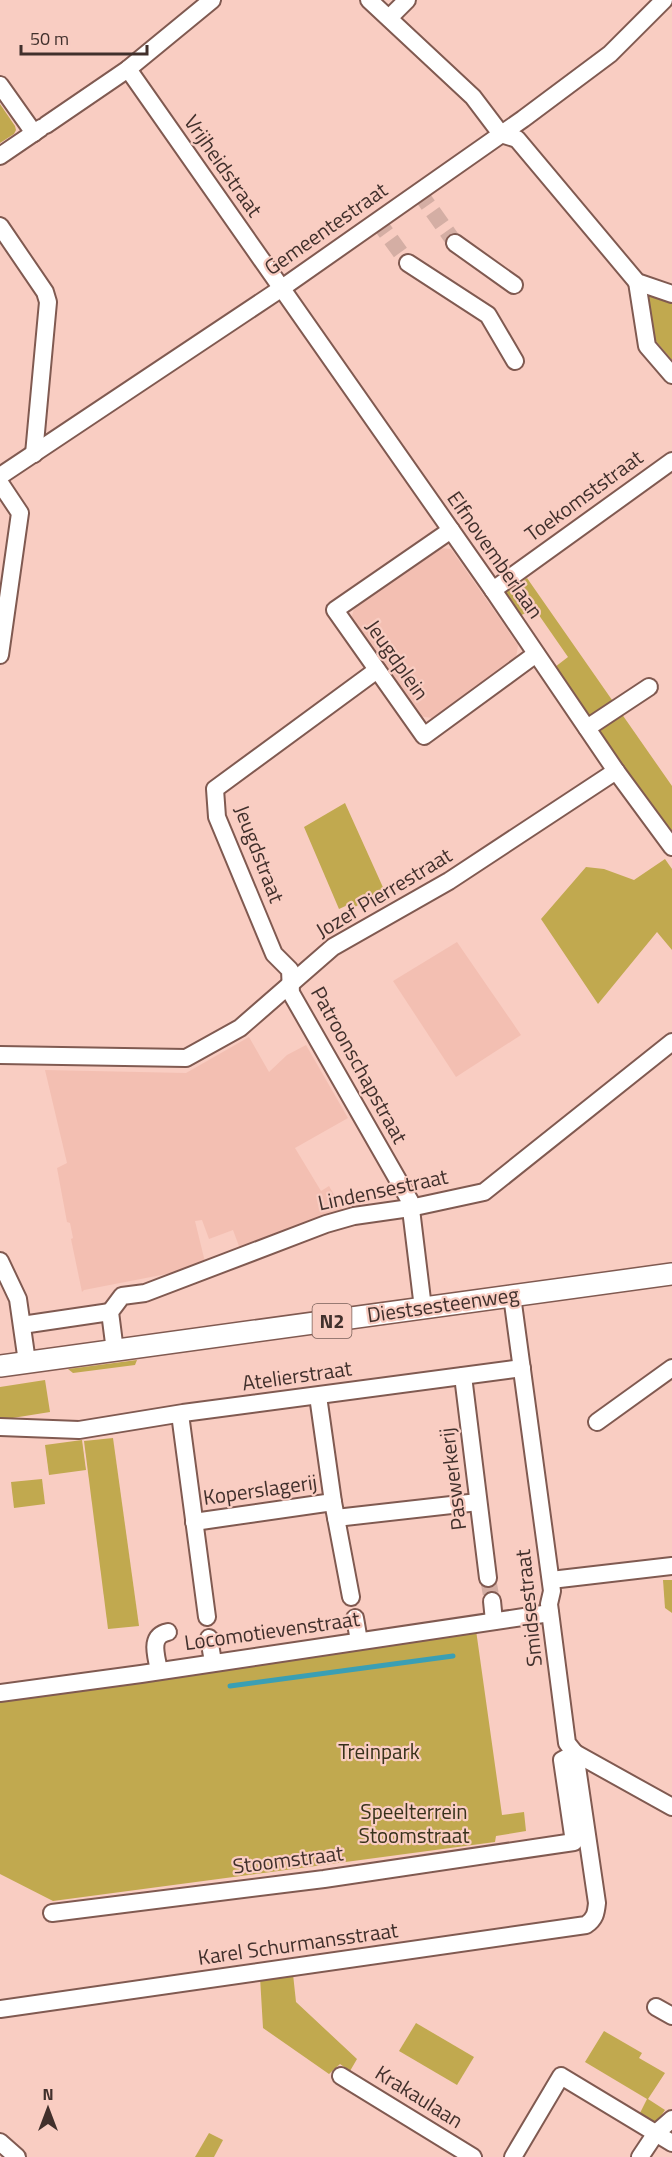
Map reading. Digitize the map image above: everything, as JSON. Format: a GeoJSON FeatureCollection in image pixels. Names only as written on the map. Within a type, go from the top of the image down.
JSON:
{"type":"FeatureCollection","features":[{"type":"Feature","properties":{"kind":"main road","name":"Diestsesteenweg"},"geometry":{"type":"LineString","coordinates":[[0,1366],[672,1274]]}},
{"type":"Feature","properties":{"kind":"street"},"geometry":{"type":"LineString","coordinates":[[0,156],[128,69],[212,0]]}},
{"type":"Feature","properties":{"kind":"street"},"geometry":{"type":"LineString","coordinates":[[369,0],[473,97],[501,134],[517,139],[637,282],[672,294]]}},
{"type":"Feature","properties":{"kind":"street"},"geometry":{"type":"LineString","coordinates":[[389,18],[407,0]]}},
{"type":"Feature","properties":{"kind":"street","name":"Gemeentestraat"},"geometry":{"type":"LineString","coordinates":[[0,476],[282,288],[501,134],[610,54],[664,0]]}},
{"type":"Feature","properties":{"kind":"street","name":"Vrijheidstraat"},"geometry":{"type":"LineString","coordinates":[[128,69],[282,288]]}},
{"type":"Feature","properties":{"kind":"street"},"geometry":{"type":"LineString","coordinates":[[0,85],[41,128]]}},
{"type":"Feature","properties":{"kind":"street"},"geometry":{"type":"LineString","coordinates":[[0,226],[45,292],[48,302],[34,454]]}},
{"type":"Feature","properties":{"kind":"street"},"geometry":{"type":"LineString","coordinates":[[455,243],[514,285]]}},
{"type":"Feature","properties":{"kind":"street"},"geometry":{"type":"LineString","coordinates":[[408,263],[488,315],[515,361]]}},
{"type":"Feature","properties":{"kind":"street"},"geometry":{"type":"LineString","coordinates":[[637,282],[647,346],[672,375]]}},
{"type":"Feature","properties":{"kind":"street","name":"Elfnovemberlaan"},"geometry":{"type":"LineString","coordinates":[[282,288],[616,771],[672,847]]}},
{"type":"Feature","properties":{"kind":"street","name":"Toekomststraat"},"geometry":{"type":"LineString","coordinates":[[493,590],[672,461]]}},
{"type":"Feature","properties":{"kind":"street"},"geometry":{"type":"LineString","coordinates":[[0,483],[20,513],[0,655]]}},
{"type":"Feature","properties":{"kind":"street","name":"Jeugdplein"},"geometry":{"type":"LineString","coordinates":[[451,530],[335,610],[424,736],[536,654]]}},
{"type":"Feature","properties":{"kind":"street","name":"Jeugdstraat"},"geometry":{"type":"LineString","coordinates":[[291,982],[290,970],[274,954],[217,817],[215,789],[377,670]]}},
{"type":"Feature","properties":{"kind":"street"},"geometry":{"type":"LineString","coordinates":[[587,728],[649,687]]}},
{"type":"Feature","properties":{"kind":"street","name":"Jozef Pierrestraat"},"geometry":{"type":"LineString","coordinates":[[0,1055],[186,1058],[240,1028],[333,947],[397,905],[449,881],[616,771]]}},
{"type":"Feature","properties":{"kind":"street","name":"Patroonschapstraat"},"geometry":{"type":"LineString","coordinates":[[291,982],[291,993],[406,1193],[423,1308]]}},
{"type":"Feature","properties":{"kind":"street","name":"Lindensestraat"},"geometry":{"type":"LineString","coordinates":[[110,1312],[122,1296],[145,1293],[326,1224],[354,1216],[410,1208],[484,1192],[670,1048]]}},
{"type":"Feature","properties":{"kind":"street"},"geometry":{"type":"LineString","coordinates":[[0,1261],[18,1299],[27,1362]]}},
{"type":"Feature","properties":{"kind":"street","name":"Smidsestraat"},"geometry":{"type":"LineString","coordinates":[[512,1296],[551,1580],[552,1591],[549,1604],[567,1743],[575,1753],[597,1902],[596,1913]]}},
{"type":"Feature","properties":{"kind":"street"},"geometry":{"type":"LineString","coordinates":[[22,1325],[110,1312],[116,1351]]}},
{"type":"Feature","properties":{"kind":"street","name":"Atelierstraat"},"geometry":{"type":"LineString","coordinates":[[0,1427],[79,1430],[180,1414],[522,1368]]}},
{"type":"Feature","properties":{"kind":"street"},"geometry":{"type":"LineString","coordinates":[[597,1422],[672,1368]]}},
{"type":"Feature","properties":{"kind":"street","name":"Paswerkerij"},"geometry":{"type":"LineString","coordinates":[[463,1376],[488,1578]]}},
{"type":"Feature","properties":{"kind":"street"},"geometry":{"type":"LineString","coordinates":[[318,1396],[351,1597]]}},
{"type":"Feature","properties":{"kind":"street","name":"Koperslagerij"},"geometry":{"type":"LineString","coordinates":[[180,1414],[207,1617]]}},
{"type":"Feature","properties":{"kind":"street","name":"Koperslagerij"},"geometry":{"type":"LineString","coordinates":[[194,1522],[335,1510],[478,1502]]}},
{"type":"Feature","properties":{"kind":"street"},"geometry":{"type":"LineString","coordinates":[[551,1580],[672,1566]]}},
{"type":"Feature","properties":{"kind":"street"},"geometry":{"type":"LineString","coordinates":[[492,1601],[494,1621]]}},
{"type":"Feature","properties":{"kind":"street","name":"Locomotievenstraat"},"geometry":{"type":"LineString","coordinates":[[0,1693],[550,1613]]}},
{"type":"Feature","properties":{"kind":"street"},"geometry":{"type":"LineString","coordinates":[[355,1618],[359,1641]]}},
{"type":"Feature","properties":{"kind":"street"},"geometry":{"type":"LineString","coordinates":[[159,1671],[154,1645],[161,1633],[168,1632]]}},
{"type":"Feature","properties":{"kind":"street"},"geometry":{"type":"LineString","coordinates":[[209,1638],[213,1662]]}},
{"type":"Feature","properties":{"kind":"street"},"geometry":{"type":"LineString","coordinates":[[575,1753],[672,1807]]}},
{"type":"Feature","properties":{"kind":"street","name":"Stoomstraat"},"geometry":{"type":"LineString","coordinates":[[52,1913],[324,1878],[574,1842],[562,1760],[575,1753]]}},
{"type":"Feature","properties":{"kind":"street","name":"Karel Schurmansstraat"},"geometry":{"type":"LineString","coordinates":[[0,2009],[586,1924],[592,1921],[596,1913]]}},
{"type":"Feature","properties":{"kind":"street"},"geometry":{"type":"LineString","coordinates":[[656,2007],[672,2016]]}},
{"type":"Feature","properties":{"kind":"street","name":"Krakaulaan"},"geometry":{"type":"LineString","coordinates":[[341,2076],[473,2157]]}},
{"type":"Feature","properties":{"kind":"street"},"geometry":{"type":"LineString","coordinates":[[513,2157],[561,2076],[672,2143]]}},
{"type":"Feature","properties":{"kind":"street"},"geometry":{"type":"LineString","coordinates":[[640,2157],[656,2133],[672,2118]]}},
{"type":"Feature","properties":{"kind":"street"},"geometry":{"type":"LineString","coordinates":[[0,2142],[17,2157]]}},
{"type":"Feature","properties":{"kind":"shaded area"},"geometry":{"type":"Polygon","coordinates":[[[440,548],[451,549],[518,645],[516,658],[432,718],[419,716],[351,619],[354,609],[440,548]]]}},
{"type":"Feature","properties":{"kind":"shaded area"},"geometry":{"type":"Polygon","coordinates":[[[457,942],[521,1035],[456,1077],[393,981],[457,942]]]}},
{"type":"Feature","properties":{"kind":"shaded area"},"geometry":{"type":"Polygon","coordinates":[[[249,1037],[269,1072],[287,1055],[306,1045],[348,1118],[295,1148],[321,1191],[329,1186],[343,1210],[240,1249],[233,1230],[209,1239],[202,1220],[195,1221],[205,1262],[187,1270],[82,1292],[70,1223],[67,1222],[57,1168],[67,1163],[45,1070],[186,1073],[249,1037]]]}},
{"type":"Feature","properties":{"kind":"green space"},"geometry":{"type":"Polygon","coordinates":[[[0,104],[16,130],[14,134],[0,143],[0,104]]]}},
{"type":"Feature","properties":{"kind":"green space"},"geometry":{"type":"Polygon","coordinates":[[[646,294],[672,302],[672,360],[654,339],[646,294]]]}},
{"type":"Feature","properties":{"kind":"green space"},"geometry":{"type":"Polygon","coordinates":[[[527,578],[672,786],[672,836],[555,667],[568,657],[534,608],[520,616],[504,593],[527,578]]]}},
{"type":"Feature","properties":{"kind":"green space"},"geometry":{"type":"Polygon","coordinates":[[[345,803],[386,894],[372,902],[369,898],[355,907],[352,903],[339,909],[304,827],[345,803]]]}},
{"type":"Feature","properties":{"kind":"green space"},"geometry":{"type":"Polygon","coordinates":[[[665,859],[672,869],[672,950],[657,932],[598,1004],[541,919],[586,867],[604,869],[634,880],[665,859]]]}},
{"type":"Feature","properties":{"kind":"green space"},"geometry":{"type":"Polygon","coordinates":[[[137,1360],[135,1365],[73,1373],[68,1369],[137,1360]]]}},
{"type":"Feature","properties":{"kind":"green space"},"geometry":{"type":"Polygon","coordinates":[[[45,1380],[50,1412],[0,1420],[0,1387],[45,1380]]]}},
{"type":"Feature","properties":{"kind":"green space"},"geometry":{"type":"Polygon","coordinates":[[[113,1438],[139,1626],[108,1629],[84,1441],[113,1438]]]}},
{"type":"Feature","properties":{"kind":"green space"},"geometry":{"type":"Polygon","coordinates":[[[82,1440],[86,1470],[49,1475],[45,1445],[82,1440]]]}},
{"type":"Feature","properties":{"kind":"green space"},"geometry":{"type":"Polygon","coordinates":[[[42,1479],[45,1504],[14,1508],[11,1482],[42,1479]]]}},
{"type":"Feature","properties":{"kind":"green space"},"geometry":{"type":"Polygon","coordinates":[[[663,1580],[672,1580],[672,1613],[665,1608],[663,1580]]]}},
{"type":"Feature","properties":{"kind":"green space","name":"Treinpark"},"geometry":{"type":"Polygon","coordinates":[[[476,1630],[502,1815],[524,1812],[526,1831],[496,1836],[495,1842],[53,1901],[0,1874],[0,1701],[467,1634],[476,1630]]]}},
{"type":"Feature","properties":{"kind":"green space"},"geometry":{"type":"Polygon","coordinates":[[[293,1974],[296,2002],[357,2059],[350,2071],[340,2064],[329,2074],[263,2028],[260,1977],[293,1974]]]}},
{"type":"Feature","properties":{"kind":"green space"},"geometry":{"type":"Polygon","coordinates":[[[416,2023],[474,2057],[457,2085],[399,2051],[416,2023]]]}},
{"type":"Feature","properties":{"kind":"green space"},"geometry":{"type":"Polygon","coordinates":[[[604,2031],[642,2053],[639,2058],[665,2073],[648,2099],[665,2110],[653,2128],[638,2117],[647,2099],[585,2062],[604,2031]]]}},
{"type":"Feature","properties":{"kind":"green space"},"geometry":{"type":"Polygon","coordinates":[[[209,2133],[223,2140],[214,2157],[195,2157],[209,2133]]]}},
{"type":"Feature","properties":{"kind":"waterway"},"geometry":{"type":"LineString","coordinates":[[230,1686],[453,1656]]}},
{"type":"Feature","properties":{"kind":"tunnel"},"geometry":{"type":"LineString","coordinates":[[419,192],[455,243]]}},
{"type":"Feature","properties":{"kind":"tunnel"},"geometry":{"type":"LineString","coordinates":[[377,220],[408,263]]}},
{"type":"Feature","properties":{"kind":"tunnel"},"geometry":{"type":"LineString","coordinates":[[488,1578],[492,1601]]}},
{"type":"Feature","properties":{"kind":"park label","name":"Speelterrein Stoomstraat"},"geometry":{"type":"Point","coordinates":[414,1824]}}]}
